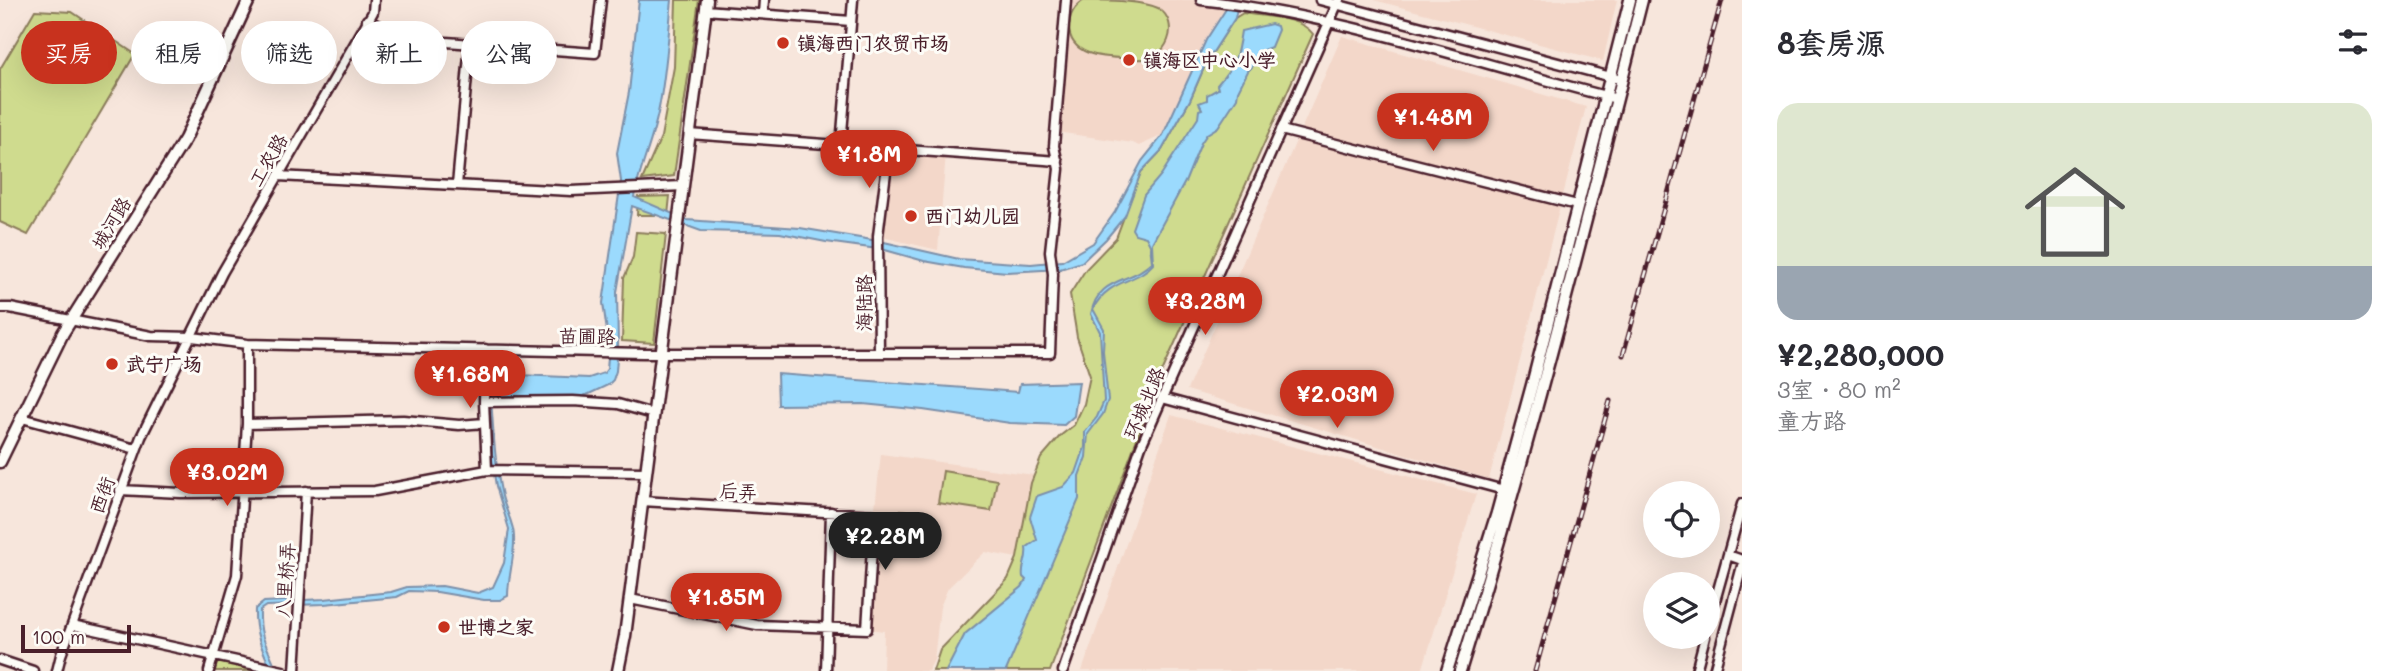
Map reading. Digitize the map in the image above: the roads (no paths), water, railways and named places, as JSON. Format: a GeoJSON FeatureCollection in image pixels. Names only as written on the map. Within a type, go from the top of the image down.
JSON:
{"type":"FeatureCollection","features":[{"type":"Feature","properties":{"kind":"main road","name":"城河路"},"geometry":{"type":"LineString","coordinates":[[0,462],[63,333],[186,138],[249,0]]}},
{"type":"Feature","properties":{"kind":"main road"},"geometry":{"type":"LineString","coordinates":[[1447,671],[1504,490],[1630,0]]}},
{"type":"Feature","properties":{"kind":"main road"},"geometry":{"type":"LineString","coordinates":[[1460,671],[1500,543],[1544,386],[1642,0]]}},
{"type":"Feature","properties":{"kind":"main road"},"geometry":{"type":"LineString","coordinates":[[618,671],[630,599],[706,5]]}},
{"type":"Feature","properties":{"kind":"street","name":"工农路"},"geometry":{"type":"LineString","coordinates":[[192,337],[222,274],[373,12],[374,0]]}},
{"type":"Feature","properties":{"kind":"street"},"geometry":{"type":"LineString","coordinates":[[557,50],[595,53],[601,0]]}},
{"type":"Feature","properties":{"kind":"street"},"geometry":{"type":"LineString","coordinates":[[763,14],[765,0]]}},
{"type":"Feature","properties":{"kind":"street"},"geometry":{"type":"LineString","coordinates":[[841,145],[853,0]]}},
{"type":"Feature","properties":{"kind":"street"},"geometry":{"type":"LineString","coordinates":[[689,134],[1058,161],[1054,146],[1066,0]]}},
{"type":"Feature","properties":{"kind":"street"},"geometry":{"type":"LineString","coordinates":[[1200,0],[1246,5],[1329,21],[1617,99]]}},
{"type":"Feature","properties":{"kind":"street"},"geometry":{"type":"LineString","coordinates":[[1320,0],[1338,2],[1622,80]]}},
{"type":"Feature","properties":{"kind":"street","name":"环城北路"},"geometry":{"type":"LineString","coordinates":[[1063,671],[1142,446],[1338,2]]}},
{"type":"Feature","properties":{"kind":"street"},"geometry":{"type":"LineString","coordinates":[[706,5],[763,14],[851,21]]}},
{"type":"Feature","properties":{"kind":"street"},"geometry":{"type":"LineString","coordinates":[[368,20],[405,39],[461,43]]}},
{"type":"Feature","properties":{"kind":"street"},"geometry":{"type":"LineString","coordinates":[[457,185],[466,84]]}},
{"type":"Feature","properties":{"kind":"street"},"geometry":{"type":"LineString","coordinates":[[1281,130],[1577,205]]}},
{"type":"Feature","properties":{"kind":"street","name":"海陆路"},"geometry":{"type":"LineString","coordinates":[[879,353],[878,236],[889,148]]}},
{"type":"Feature","properties":{"kind":"street","name":"苗圃路"},"geometry":{"type":"LineString","coordinates":[[0,308],[10,307],[151,336],[192,337],[247,344],[662,352],[1050,353],[1053,274],[1050,251],[1058,161]]}},
{"type":"Feature","properties":{"kind":"street"},"geometry":{"type":"LineString","coordinates":[[278,176],[571,191],[682,186]]}},
{"type":"Feature","properties":{"kind":"street","name":"西街"},"geometry":{"type":"LineString","coordinates":[[57,671],[136,449],[192,337]]}},
{"type":"Feature","properties":{"kind":"street"},"geometry":{"type":"LineString","coordinates":[[209,671],[237,575],[247,424],[247,344]]}},
{"type":"Feature","properties":{"kind":"street"},"geometry":{"type":"LineString","coordinates":[[485,349],[487,470]]}},
{"type":"Feature","properties":{"kind":"street"},"geometry":{"type":"LineString","coordinates":[[1162,398],[1504,490]]}},
{"type":"Feature","properties":{"kind":"street"},"geometry":{"type":"LineString","coordinates":[[484,402],[573,401],[618,404],[653,414]]}},
{"type":"Feature","properties":{"kind":"street"},"geometry":{"type":"LineString","coordinates":[[22,418],[136,449]]}},
{"type":"Feature","properties":{"kind":"street"},"geometry":{"type":"LineString","coordinates":[[247,424],[403,420],[459,425],[485,423]]}},
{"type":"Feature","properties":{"kind":"street"},"geometry":{"type":"LineString","coordinates":[[120,490],[375,491],[487,470],[646,472]]}},
{"type":"Feature","properties":{"kind":"street","name":"八里桥弄"},"geometry":{"type":"LineString","coordinates":[[295,671],[306,491]]}},
{"type":"Feature","properties":{"kind":"street","name":"后弄"},"geometry":{"type":"LineString","coordinates":[[642,501],[874,516],[867,629],[828,628]]}},
{"type":"Feature","properties":{"kind":"street"},"geometry":{"type":"LineString","coordinates":[[1720,583],[1742,503]]}},
{"type":"Feature","properties":{"kind":"street"},"geometry":{"type":"LineString","coordinates":[[826,671],[831,512]]}},
{"type":"Feature","properties":{"kind":"street"},"geometry":{"type":"LineString","coordinates":[[1728,555],[1742,560]]}},
{"type":"Feature","properties":{"kind":"street"},"geometry":{"type":"LineString","coordinates":[[1714,671],[1742,566]]}},
{"type":"Feature","properties":{"kind":"street"},"geometry":{"type":"LineString","coordinates":[[630,599],[757,625],[828,628]]}},
{"type":"Feature","properties":{"kind":"street"},"geometry":{"type":"LineString","coordinates":[[72,625],[283,671]]}},
{"type":"Feature","properties":{"kind":"street"},"geometry":{"type":"LineString","coordinates":[[1696,671],[1702,649]]}},
{"type":"Feature","properties":{"kind":"street"},"geometry":{"type":"LineString","coordinates":[[0,660],[33,671]]}},
{"type":"Feature","properties":{"kind":"water"},"geometry":{"type":"Polygon","coordinates":[[[639,0],[672,0],[661,99],[634,197],[687,220],[800,228],[884,242],[959,259],[1031,264],[1062,261],[1093,243],[1115,212],[1142,161],[1163,135],[1206,40],[1226,9],[1226,0],[1239,0],[1235,18],[1206,63],[1190,100],[1162,150],[1141,172],[1125,216],[1082,262],[1060,269],[1007,272],[964,268],[885,250],[780,233],[701,231],[632,206],[617,292],[618,345],[613,380],[589,394],[568,401],[510,397],[496,400],[496,374],[589,378],[604,373],[607,369],[609,346],[603,303],[621,181],[617,153],[629,92],[639,0]]]}},
{"type":"Feature","properties":{"kind":"water"},"geometry":{"type":"Polygon","coordinates":[[[1271,24],[1277,26],[1278,30],[1271,47],[1261,51],[1262,57],[1248,71],[1237,98],[1218,127],[1207,134],[1201,143],[1186,180],[1152,243],[1153,264],[1139,275],[1107,292],[1093,309],[1104,329],[1103,351],[1108,400],[1103,414],[1088,434],[1086,457],[1079,476],[1079,499],[1006,671],[946,671],[965,634],[1022,587],[1026,580],[1023,573],[1026,548],[1037,540],[1030,517],[1037,496],[1063,487],[1076,473],[1085,447],[1085,432],[1097,417],[1104,401],[1100,332],[1091,314],[1095,302],[1108,287],[1144,269],[1152,262],[1146,237],[1135,234],[1132,229],[1144,195],[1161,175],[1198,118],[1199,110],[1202,109],[1199,103],[1207,100],[1207,95],[1218,89],[1217,85],[1235,60],[1241,31],[1271,24]]]}},
{"type":"Feature","properties":{"kind":"water"},"geometry":{"type":"Polygon","coordinates":[[[482,368],[489,373],[499,481],[514,532],[508,596],[500,600],[484,600],[437,592],[409,591],[397,597],[266,606],[260,610],[260,620],[263,636],[277,671],[272,671],[256,626],[255,609],[264,602],[391,592],[407,587],[442,586],[478,593],[493,587],[504,563],[509,529],[496,486],[492,461],[492,427],[482,368]]]}},
{"type":"Feature","properties":{"kind":"water"},"geometry":{"type":"Polygon","coordinates":[[[777,374],[1018,392],[1020,384],[1079,382],[1074,416],[1064,425],[1010,423],[863,404],[778,405],[777,374]]]}},
{"type":"Feature","properties":{"kind":"railway"},"geometry":{"type":"LineString","coordinates":[[1623,355],[1722,0]]}},
{"type":"Feature","properties":{"kind":"railway"},"geometry":{"type":"LineString","coordinates":[[1535,671],[1610,401]]}},
{"type":"Feature","properties":{"kind":"place","name":"镇海西门农贸市场"},"geometry":{"type":"Point","coordinates":[783,43]}},
{"type":"Feature","properties":{"kind":"place","name":"镇海区中心小学"},"geometry":{"type":"Point","coordinates":[1129,60]}},
{"type":"Feature","properties":{"kind":"place","name":"西门幼儿园"},"geometry":{"type":"Point","coordinates":[911,216]}},
{"type":"Feature","properties":{"kind":"place","name":"武宁广场"},"geometry":{"type":"Point","coordinates":[112,364]}},
{"type":"Feature","properties":{"kind":"place","name":"世博之家"},"geometry":{"type":"Point","coordinates":[444,627]}}]}
